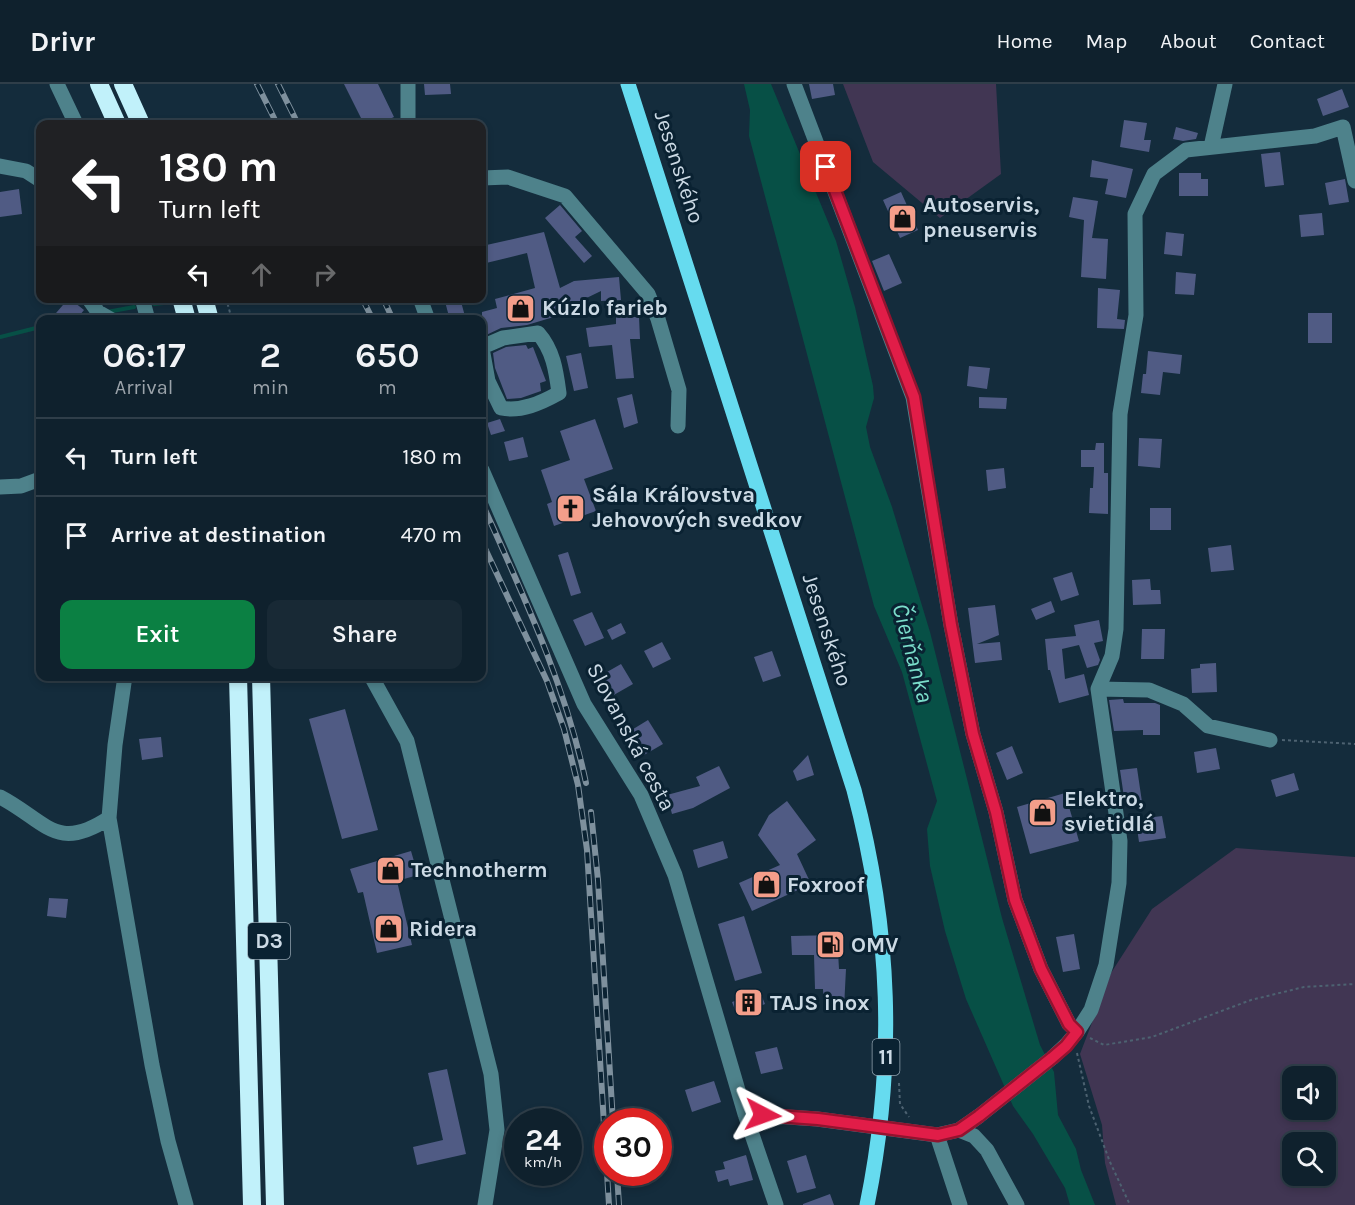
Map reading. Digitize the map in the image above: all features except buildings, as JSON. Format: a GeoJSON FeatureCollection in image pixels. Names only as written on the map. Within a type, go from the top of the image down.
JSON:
{"type":"FeatureCollection","features":[{"type":"Feature","properties":{"kind":"highway"},"geometry":{"type":"LineString","coordinates":[[99,84],[115,120]]}},
{"type":"Feature","properties":{"kind":"highway"},"geometry":{"type":"LineString","coordinates":[[123,84],[139,120]]}},
{"type":"Feature","properties":{"kind":"highway","name":"D3"},"geometry":{"type":"LineString","coordinates":[[238,681],[252,1205]]}},
{"type":"Feature","properties":{"kind":"highway","name":"D3"},"geometry":{"type":"LineString","coordinates":[[261,681],[275,1205]]}},
{"type":"Feature","properties":{"kind":"main road","name":"Jesenského"},"geometry":{"type":"LineString","coordinates":[[628,84],[851,779],[867,841],[883,940],[886,993],[885,1081],[881,1129],[867,1205]]}},
{"type":"Feature","properties":{"kind":"street"},"geometry":{"type":"LineString","coordinates":[[57,84],[74,120]]}},
{"type":"Feature","properties":{"kind":"street"},"geometry":{"type":"LineString","coordinates":[[408,84],[408,120]]}},
{"type":"Feature","properties":{"kind":"street"},"geometry":{"type":"LineString","coordinates":[[794,84],[914,397],[951,625],[971,723],[996,812],[1015,900],[1041,969],[1075,1034]]}},
{"type":"Feature","properties":{"kind":"street"},"geometry":{"type":"LineString","coordinates":[[1211,147],[1225,84]]}},
{"type":"Feature","properties":{"kind":"street"},"geometry":{"type":"LineString","coordinates":[[745,1114],[818,1119],[938,1135],[959,1130],[1052,1058],[1075,1034],[1091,1010],[1106,965],[1119,883],[1120,841],[1098,688],[1112,656],[1116,629],[1120,414],[1136,315],[1135,214],[1154,174],[1186,150],[1315,136],[1343,127],[1355,181]]}},
{"type":"Feature","properties":{"kind":"street"},"geometry":{"type":"LineString","coordinates":[[0,166],[26,171],[36,177]]}},
{"type":"Feature","properties":{"kind":"street"},"geometry":{"type":"LineString","coordinates":[[486,178],[508,177],[565,196],[648,294],[658,319],[679,390],[678,426]]}},
{"type":"Feature","properties":{"kind":"street"},"geometry":{"type":"LineString","coordinates":[[92,303],[103,315]]}},
{"type":"Feature","properties":{"kind":"street"},"geometry":{"type":"LineString","coordinates":[[486,346],[503,338],[538,333],[547,344],[556,368],[559,393],[515,411],[501,408],[486,384]]}},
{"type":"Feature","properties":{"kind":"street","name":"Slovanská cesta"},"geometry":{"type":"LineString","coordinates":[[486,479],[584,704],[641,795],[675,875],[745,1114],[776,1205]]}},
{"type":"Feature","properties":{"kind":"street"},"geometry":{"type":"LineString","coordinates":[[0,487],[21,486],[36,480]]}},
{"type":"Feature","properties":{"kind":"street"},"geometry":{"type":"LineString","coordinates":[[124,681],[114,745],[109,818],[154,1076],[168,1141],[186,1205]]}},
{"type":"Feature","properties":{"kind":"street"},"geometry":{"type":"LineString","coordinates":[[374,681],[407,741],[491,1074],[498,1130],[485,1205]]}},
{"type":"Feature","properties":{"kind":"street"},"geometry":{"type":"LineString","coordinates":[[1098,688],[1149,690],[1183,704],[1208,726],[1270,740]]}},
{"type":"Feature","properties":{"kind":"street"},"geometry":{"type":"LineString","coordinates":[[0,797],[49,828],[68,834],[86,832],[109,818]]}},
{"type":"Feature","properties":{"kind":"street"},"geometry":{"type":"LineString","coordinates":[[959,1130],[974,1136],[987,1150],[1017,1205]]}},
{"type":"Feature","properties":{"kind":"street"},"geometry":{"type":"LineString","coordinates":[[938,1135],[960,1205]]}},
{"type":"Feature","properties":{"kind":"path"},"geometry":{"type":"LineString","coordinates":[[1270,740],[1355,744]]}},
{"type":"Feature","properties":{"kind":"path"},"geometry":{"type":"LineString","coordinates":[[1075,1034],[1104,1045],[1152,1037],[1251,1000],[1304,987],[1355,984]]}},
{"type":"Feature","properties":{"kind":"path"},"geometry":{"type":"LineString","coordinates":[[1075,1034],[1089,1106],[1110,1162],[1130,1205]]}},
{"type":"Feature","properties":{"kind":"path"},"geometry":{"type":"LineString","coordinates":[[899,1083],[900,1104],[913,1120]]}},
{"type":"Feature","properties":{"kind":"shaded area"},"geometry":{"type":"Polygon","coordinates":[[[843,84],[996,84],[1001,174],[940,218],[873,162],[843,84]]]}},
{"type":"Feature","properties":{"kind":"shaded area"},"geometry":{"type":"Polygon","coordinates":[[[1236,848],[1355,857],[1355,1205],[1116,1205],[1105,1163],[1102,1125],[1080,1054],[1111,973],[1152,909],[1236,848]]]}},
{"type":"Feature","properties":{"kind":"water","name":"Čierňanka"},"geometry":{"type":"Polygon","coordinates":[[[744,84],[771,84],[836,241],[855,307],[873,386],[874,398],[866,427],[870,447],[892,507],[930,632],[1002,918],[1040,1045],[1054,1072],[1058,1115],[1076,1149],[1081,1170],[1095,1205],[1070,1205],[1065,1188],[1033,1134],[1013,1106],[966,999],[945,931],[930,866],[927,829],[937,801],[902,672],[874,606],[749,136],[750,110],[744,84]]]}},
{"type":"Feature","properties":{"kind":"waterway"},"geometry":{"type":"LineString","coordinates":[[154,304],[164,303]]}},
{"type":"Feature","properties":{"kind":"waterway"},"geometry":{"type":"LineString","coordinates":[[107,312],[134,307]]}},
{"type":"Feature","properties":{"kind":"waterway"},"geometry":{"type":"LineString","coordinates":[[0,337],[36,328]]}},
{"type":"Feature","properties":{"kind":"railway"},"geometry":{"type":"LineString","coordinates":[[257,84],[275,120]]}},
{"type":"Feature","properties":{"kind":"railway"},"geometry":{"type":"LineString","coordinates":[[278,84],[296,120]]}},
{"type":"Feature","properties":{"kind":"railway"},"geometry":{"type":"LineString","coordinates":[[364,303],[370,315]]}},
{"type":"Feature","properties":{"kind":"railway"},"geometry":{"type":"LineString","coordinates":[[385,303],[391,315]]}},
{"type":"Feature","properties":{"kind":"railway"},"geometry":{"type":"LineString","coordinates":[[486,512],[555,675],[567,710],[586,783]]}},
{"type":"Feature","properties":{"kind":"railway"},"geometry":{"type":"LineString","coordinates":[[486,551],[547,681],[564,729],[578,785],[587,850],[609,1205]]}},
{"type":"Feature","properties":{"kind":"railway"},"geometry":{"type":"LineString","coordinates":[[591,812],[598,880],[612,1108]]}},
{"type":"Feature","properties":{"kind":"railway"},"geometry":{"type":"LineString","coordinates":[[618,1186],[619,1205]]}},
{"type":"Feature","properties":{"kind":"place","name":"Autoservis, pneuservis"},"geometry":{"type":"Point","coordinates":[902,218]}},
{"type":"Feature","properties":{"kind":"place","name":"Kúzlo farieb"},"geometry":{"type":"Point","coordinates":[521,308]}},
{"type":"Feature","properties":{"kind":"place","name":"Sála Kráľovstva Jehovových svedkov"},"geometry":{"type":"Point","coordinates":[571,508]}},
{"type":"Feature","properties":{"kind":"place","name":"Elektro, svietidlá"},"geometry":{"type":"Point","coordinates":[1043,812]}},
{"type":"Feature","properties":{"kind":"place","name":"Technotherm"},"geometry":{"type":"Point","coordinates":[390,870]}},
{"type":"Feature","properties":{"kind":"place","name":"Foxroof"},"geometry":{"type":"Point","coordinates":[766,885]}},
{"type":"Feature","properties":{"kind":"place","name":"Ridera"},"geometry":{"type":"Point","coordinates":[388,929]}},
{"type":"Feature","properties":{"kind":"place","name":"OMV"},"geometry":{"type":"Point","coordinates":[830,945]}},
{"type":"Feature","properties":{"kind":"place","name":"TAJS inox"},"geometry":{"type":"Point","coordinates":[749,1003]}},
{"type":"Feature","properties":{"kind":"route"},"geometry":{"type":"LineString","coordinates":[[763,1115],[818,1119],[938,1135],[959,1130],[1052,1058],[1077,1032],[1069,1024],[1041,969],[1015,900],[996,812],[973,734],[951,625],[914,397],[826,167]]}}]}
